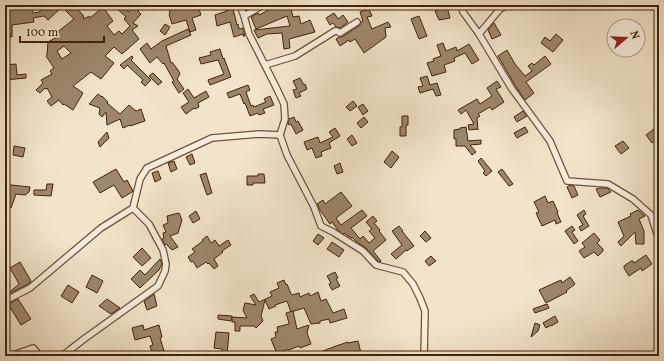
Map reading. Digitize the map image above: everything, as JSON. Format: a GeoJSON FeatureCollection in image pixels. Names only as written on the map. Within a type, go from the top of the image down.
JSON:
{"type":"FeatureCollection","features":[{"type":"Feature","properties":{"kind":"street"},"geometry":{"type":"LineString","coordinates":[[240,5],[249,34],[284,104],[285,119],[280,135],[287,155],[314,207],[321,226],[363,251],[376,265],[403,272],[413,284],[425,311],[424,356]]}},
{"type":"Feature","properties":{"kind":"street"},"geometry":{"type":"LineString","coordinates":[[244,16],[263,5]]}},
{"type":"Feature","properties":{"kind":"street"},"geometry":{"type":"LineString","coordinates":[[461,5],[463,12],[479,34],[512,89],[550,141],[567,181],[608,184],[633,200],[650,215],[659,240]]}},
{"type":"Feature","properties":{"kind":"street"},"geometry":{"type":"LineString","coordinates":[[479,34],[500,9],[508,5]]}},
{"type":"Feature","properties":{"kind":"street"},"geometry":{"type":"LineString","coordinates":[[265,65],[295,56],[335,31],[340,33],[357,22]]}},
{"type":"Feature","properties":{"kind":"street"},"geometry":{"type":"LineString","coordinates":[[5,301],[30,288],[101,228],[133,208],[140,179],[147,168],[212,138],[259,134],[280,135]]}},
{"type":"Feature","properties":{"kind":"street"},"geometry":{"type":"LineString","coordinates":[[62,356],[158,286],[165,271],[166,264],[163,250],[149,224],[133,208]]}},
{"type":"Feature","properties":{"kind":"street"},"geometry":{"type":"LineString","coordinates":[[10,356],[33,348],[40,356]]}},
{"type":"Feature","properties":{"kind":"building"},"geometry":{"type":"Polygon","coordinates":[[[31,5],[33,13],[39,12],[46,5],[64,5],[48,20],[44,16],[33,18],[34,22],[12,25],[12,37],[5,35],[5,6],[31,5]]]}},
{"type":"Feature","properties":{"kind":"building"},"geometry":{"type":"Polygon","coordinates":[[[70,5],[73,5],[83,15],[84,19],[89,16],[90,18],[103,7],[113,21],[107,26],[114,35],[119,31],[122,34],[130,26],[124,19],[126,17],[113,5],[120,5],[129,12],[135,5],[144,5],[138,11],[141,14],[133,23],[138,26],[132,30],[139,39],[122,54],[114,47],[105,56],[114,63],[101,79],[91,72],[73,86],[83,93],[73,110],[64,104],[63,105],[59,100],[51,106],[47,101],[52,97],[47,88],[40,93],[36,90],[43,83],[41,80],[52,74],[50,71],[54,68],[46,56],[48,42],[57,37],[55,34],[74,19],[65,10],[70,5]],[[64,46],[57,51],[62,59],[71,53],[64,46]]]}},
{"type":"Feature","properties":{"kind":"building"},"geometry":{"type":"Polygon","coordinates":[[[168,5],[173,5],[174,8],[177,9],[188,5],[207,6],[199,9],[201,15],[192,18],[196,30],[190,32],[186,20],[172,24],[168,5]]]}},
{"type":"Feature","properties":{"kind":"building"},"geometry":{"type":"Polygon","coordinates":[[[226,5],[232,5],[237,25],[238,24],[239,29],[243,28],[245,36],[243,36],[243,34],[234,37],[230,22],[217,26],[215,15],[227,11],[226,5]]]}},
{"type":"Feature","properties":{"kind":"building"},"geometry":{"type":"Polygon","coordinates":[[[267,5],[290,5],[293,17],[299,16],[301,24],[310,20],[315,32],[289,39],[290,48],[284,49],[282,33],[267,34],[258,38],[254,30],[290,26],[287,16],[256,29],[251,17],[269,10],[267,5]]]}},
{"type":"Feature","properties":{"kind":"building"},"geometry":{"type":"Polygon","coordinates":[[[447,7],[450,18],[439,20],[435,11],[447,7]]]}},
{"type":"Feature","properties":{"kind":"building"},"geometry":{"type":"Polygon","coordinates":[[[369,9],[372,16],[367,17],[372,29],[388,22],[391,27],[385,28],[386,37],[364,53],[355,39],[350,42],[349,40],[340,46],[336,39],[342,37],[360,25],[363,21],[360,12],[369,9]]]}},
{"type":"Feature","properties":{"kind":"building"},"geometry":{"type":"Polygon","coordinates":[[[334,13],[338,19],[343,15],[348,22],[340,28],[336,27],[333,23],[330,25],[326,18],[334,13]]]}},
{"type":"Feature","properties":{"kind":"building"},"geometry":{"type":"Polygon","coordinates":[[[419,16],[427,36],[419,39],[411,19],[419,16]]]}},
{"type":"Feature","properties":{"kind":"building"},"geometry":{"type":"Polygon","coordinates":[[[494,23],[501,35],[492,39],[488,30],[494,23]]]}},
{"type":"Feature","properties":{"kind":"building"},"geometry":{"type":"Polygon","coordinates":[[[165,24],[170,27],[165,35],[160,31],[165,24]]]}},
{"type":"Feature","properties":{"kind":"building"},"geometry":{"type":"Polygon","coordinates":[[[188,29],[191,35],[166,46],[171,63],[172,62],[180,74],[177,79],[184,89],[179,93],[172,82],[174,81],[164,63],[163,64],[157,57],[150,63],[140,49],[147,43],[151,49],[162,41],[188,29]]]}},
{"type":"Feature","properties":{"kind":"building"},"geometry":{"type":"Polygon","coordinates":[[[556,34],[563,40],[553,52],[541,43],[545,37],[550,41],[556,34]]]}},
{"type":"Feature","properties":{"kind":"building"},"geometry":{"type":"Polygon","coordinates":[[[443,43],[446,51],[456,47],[457,51],[469,44],[479,60],[472,64],[465,53],[454,58],[455,61],[444,65],[446,72],[432,76],[427,63],[434,61],[433,59],[441,56],[437,45],[443,43]]]}},
{"type":"Feature","properties":{"kind":"building"},"geometry":{"type":"Polygon","coordinates":[[[220,49],[231,77],[210,85],[208,80],[224,74],[218,60],[201,64],[199,58],[211,55],[210,52],[220,49]]]}},
{"type":"Feature","properties":{"kind":"building"},"geometry":{"type":"Polygon","coordinates":[[[507,50],[515,64],[525,76],[532,71],[528,66],[532,63],[534,65],[545,56],[551,64],[526,82],[534,93],[525,100],[498,56],[507,50]]]}},
{"type":"Feature","properties":{"kind":"building"},"geometry":{"type":"Polygon","coordinates":[[[132,56],[133,58],[131,60],[151,80],[145,86],[141,82],[143,80],[127,65],[124,69],[120,65],[132,56]]]}},
{"type":"Feature","properties":{"kind":"building"},"geometry":{"type":"Polygon","coordinates":[[[16,64],[17,75],[26,74],[26,78],[5,80],[5,65],[16,64]]]}},
{"type":"Feature","properties":{"kind":"building"},"geometry":{"type":"Polygon","coordinates":[[[153,73],[162,82],[158,85],[149,76],[153,73]]]}},
{"type":"Feature","properties":{"kind":"building"},"geometry":{"type":"Polygon","coordinates":[[[427,76],[430,85],[437,83],[441,95],[436,96],[433,89],[420,93],[418,87],[423,86],[420,78],[427,76]]]}},
{"type":"Feature","properties":{"kind":"building"},"geometry":{"type":"Polygon","coordinates":[[[300,78],[307,89],[299,93],[301,96],[296,98],[293,90],[297,89],[293,81],[300,78]]]}},
{"type":"Feature","properties":{"kind":"building"},"geometry":{"type":"Polygon","coordinates":[[[497,81],[501,87],[496,89],[504,102],[492,110],[490,107],[478,114],[480,116],[477,118],[478,130],[469,130],[468,125],[474,124],[466,110],[461,114],[458,110],[477,99],[480,104],[492,96],[487,88],[497,81]]]}},
{"type":"Feature","properties":{"kind":"building"},"geometry":{"type":"Polygon","coordinates":[[[248,85],[250,90],[246,92],[251,106],[253,105],[254,107],[266,102],[264,99],[270,96],[274,105],[263,109],[265,113],[259,115],[258,113],[250,116],[240,94],[229,98],[227,93],[248,85]]]}},
{"type":"Feature","properties":{"kind":"building"},"geometry":{"type":"Polygon","coordinates":[[[188,89],[194,98],[206,91],[209,97],[198,103],[199,107],[194,108],[186,114],[181,107],[189,102],[183,93],[188,89]]]}},
{"type":"Feature","properties":{"kind":"building"},"geometry":{"type":"Polygon","coordinates":[[[98,94],[102,96],[108,102],[107,103],[120,114],[129,105],[136,111],[141,109],[145,121],[123,128],[120,119],[107,125],[106,112],[102,117],[99,114],[100,108],[89,104],[98,94]]]}},
{"type":"Feature","properties":{"kind":"building"},"geometry":{"type":"Polygon","coordinates":[[[353,101],[357,106],[350,111],[346,107],[353,101]]]}},
{"type":"Feature","properties":{"kind":"building"},"geometry":{"type":"Polygon","coordinates":[[[363,104],[368,111],[363,115],[358,107],[363,104]]]}},
{"type":"Feature","properties":{"kind":"building"},"geometry":{"type":"Polygon","coordinates":[[[523,111],[527,116],[517,122],[514,117],[523,111]]]}},
{"type":"Feature","properties":{"kind":"building"},"geometry":{"type":"Polygon","coordinates":[[[402,116],[408,116],[406,136],[400,136],[402,116]]]}},
{"type":"Feature","properties":{"kind":"building"},"geometry":{"type":"Polygon","coordinates":[[[294,117],[296,122],[298,121],[303,130],[296,134],[291,124],[289,125],[288,123],[289,119],[294,117]]]}},
{"type":"Feature","properties":{"kind":"building"},"geometry":{"type":"Polygon","coordinates":[[[364,117],[368,122],[361,128],[357,123],[364,117]]]}},
{"type":"Feature","properties":{"kind":"building"},"geometry":{"type":"Polygon","coordinates":[[[466,127],[468,141],[481,140],[481,144],[470,145],[476,152],[472,155],[465,146],[456,146],[456,139],[454,139],[454,130],[466,127]]]}},
{"type":"Feature","properties":{"kind":"building"},"geometry":{"type":"Polygon","coordinates":[[[525,127],[528,132],[517,138],[514,133],[525,127]]]}},
{"type":"Feature","properties":{"kind":"building"},"geometry":{"type":"Polygon","coordinates":[[[335,128],[340,136],[329,143],[331,148],[321,152],[322,156],[316,158],[312,148],[307,150],[304,142],[318,137],[320,143],[333,137],[329,132],[335,128]]]}},
{"type":"Feature","properties":{"kind":"building"},"geometry":{"type":"Polygon","coordinates":[[[654,129],[659,137],[652,143],[646,135],[654,129]]]}},
{"type":"Feature","properties":{"kind":"building"},"geometry":{"type":"Polygon","coordinates":[[[107,132],[109,138],[100,147],[98,142],[107,132]]]}},
{"type":"Feature","properties":{"kind":"building"},"geometry":{"type":"Polygon","coordinates":[[[352,135],[357,143],[352,146],[347,139],[352,135]]]}},
{"type":"Feature","properties":{"kind":"building"},"geometry":{"type":"Polygon","coordinates":[[[623,141],[629,148],[621,154],[615,146],[623,141]]]}},
{"type":"Feature","properties":{"kind":"building"},"geometry":{"type":"Polygon","coordinates":[[[14,146],[25,148],[23,157],[13,155],[14,146]]]}},
{"type":"Feature","properties":{"kind":"building"},"geometry":{"type":"Polygon","coordinates":[[[392,151],[399,157],[391,168],[384,162],[392,151]]]}},
{"type":"Feature","properties":{"kind":"building"},"geometry":{"type":"Polygon","coordinates":[[[192,154],[195,163],[190,165],[186,157],[192,154]]]}},
{"type":"Feature","properties":{"kind":"building"},"geometry":{"type":"Polygon","coordinates":[[[481,158],[492,171],[486,176],[483,173],[485,171],[478,161],[481,158]]]}},
{"type":"Feature","properties":{"kind":"building"},"geometry":{"type":"Polygon","coordinates":[[[174,161],[177,169],[171,172],[168,163],[174,161]]]}},
{"type":"Feature","properties":{"kind":"building"},"geometry":{"type":"Polygon","coordinates":[[[340,163],[343,172],[337,174],[334,166],[340,163]]]}},
{"type":"Feature","properties":{"kind":"building"},"geometry":{"type":"Polygon","coordinates":[[[116,169],[124,182],[127,180],[133,191],[122,198],[114,185],[100,193],[93,182],[116,169]]]}},
{"type":"Feature","properties":{"kind":"building"},"geometry":{"type":"Polygon","coordinates":[[[502,169],[513,184],[509,186],[498,172],[502,169]]]}},
{"type":"Feature","properties":{"kind":"building"},"geometry":{"type":"Polygon","coordinates":[[[158,171],[161,179],[155,182],[152,173],[158,171]]]}},
{"type":"Feature","properties":{"kind":"building"},"geometry":{"type":"Polygon","coordinates":[[[206,173],[212,193],[207,195],[200,175],[206,173]]]}},
{"type":"Feature","properties":{"kind":"building"},"geometry":{"type":"Polygon","coordinates":[[[258,174],[264,174],[265,183],[253,183],[253,185],[247,185],[247,176],[258,176],[258,174]]]}},
{"type":"Feature","properties":{"kind":"building"},"geometry":{"type":"Polygon","coordinates":[[[5,184],[30,187],[29,192],[25,195],[16,194],[11,208],[5,209],[5,184]]]}},
{"type":"Feature","properties":{"kind":"building"},"geometry":{"type":"Polygon","coordinates":[[[47,184],[53,184],[51,196],[34,195],[34,190],[46,190],[47,184]]]}},
{"type":"Feature","properties":{"kind":"building"},"geometry":{"type":"Polygon","coordinates":[[[570,185],[574,186],[578,195],[572,198],[567,187],[570,185]]]}},
{"type":"Feature","properties":{"kind":"building"},"geometry":{"type":"Polygon","coordinates":[[[607,188],[611,192],[600,197],[596,189],[607,188]]]}},
{"type":"Feature","properties":{"kind":"building"},"geometry":{"type":"Polygon","coordinates":[[[341,192],[352,206],[336,218],[341,225],[362,210],[367,216],[351,228],[360,239],[363,236],[369,243],[375,238],[369,231],[372,229],[366,222],[373,216],[377,221],[374,223],[386,240],[373,251],[381,261],[380,262],[352,237],[351,238],[344,233],[343,234],[332,222],[330,224],[320,210],[317,204],[323,200],[325,204],[341,192]]]}},
{"type":"Feature","properties":{"kind":"building"},"geometry":{"type":"Polygon","coordinates":[[[545,196],[548,203],[553,201],[561,222],[556,224],[555,220],[542,226],[536,213],[539,212],[534,202],[545,196]]]}},
{"type":"Feature","properties":{"kind":"building"},"geometry":{"type":"Polygon","coordinates":[[[584,210],[586,214],[583,216],[589,226],[581,231],[579,227],[583,225],[577,215],[584,210]]]}},
{"type":"Feature","properties":{"kind":"building"},"geometry":{"type":"Polygon","coordinates":[[[638,210],[645,216],[639,219],[644,231],[644,244],[636,244],[635,232],[621,246],[618,242],[624,236],[618,222],[631,216],[630,214],[638,210]]]}},
{"type":"Feature","properties":{"kind":"building"},"geometry":{"type":"Polygon","coordinates":[[[196,211],[200,219],[193,223],[189,216],[196,211]]]}},
{"type":"Feature","properties":{"kind":"building"},"geometry":{"type":"Polygon","coordinates":[[[179,213],[182,220],[178,233],[170,236],[178,247],[172,250],[166,244],[165,245],[162,239],[164,238],[163,233],[166,232],[163,225],[168,223],[167,216],[179,213]]]}},
{"type":"Feature","properties":{"kind":"building"},"geometry":{"type":"Polygon","coordinates":[[[399,226],[414,246],[407,251],[406,250],[396,259],[391,254],[402,245],[392,231],[399,226]]]}},
{"type":"Feature","properties":{"kind":"building"},"geometry":{"type":"Polygon","coordinates":[[[572,226],[575,230],[572,232],[578,241],[574,244],[565,231],[572,226]]]}},
{"type":"Feature","properties":{"kind":"building"},"geometry":{"type":"Polygon","coordinates":[[[425,231],[431,238],[426,242],[420,236],[425,231]]]}},
{"type":"Feature","properties":{"kind":"building"},"geometry":{"type":"Polygon","coordinates":[[[594,233],[600,240],[597,243],[603,251],[598,256],[594,252],[584,258],[579,251],[585,247],[582,243],[594,233]]]}},
{"type":"Feature","properties":{"kind":"building"},"geometry":{"type":"Polygon","coordinates":[[[318,234],[324,238],[318,245],[313,241],[318,234]]]}},
{"type":"Feature","properties":{"kind":"building"},"geometry":{"type":"Polygon","coordinates":[[[207,236],[211,243],[215,240],[219,246],[228,240],[231,245],[214,259],[218,266],[214,269],[209,263],[208,264],[206,262],[197,268],[193,261],[191,262],[188,257],[195,252],[192,249],[207,236]]]}},
{"type":"Feature","properties":{"kind":"building"},"geometry":{"type":"Polygon","coordinates":[[[332,242],[344,250],[339,257],[327,249],[332,242]]]}},
{"type":"Feature","properties":{"kind":"building"},"geometry":{"type":"Polygon","coordinates":[[[142,248],[151,258],[142,266],[133,257],[142,248]]]}},
{"type":"Feature","properties":{"kind":"building"},"geometry":{"type":"Polygon","coordinates":[[[646,255],[652,264],[642,271],[641,268],[629,276],[624,266],[631,261],[634,263],[646,255]]]}},
{"type":"Feature","properties":{"kind":"building"},"geometry":{"type":"Polygon","coordinates":[[[431,256],[436,261],[429,266],[425,261],[431,256]]]}},
{"type":"Feature","properties":{"kind":"building"},"geometry":{"type":"Polygon","coordinates":[[[160,259],[162,264],[159,270],[140,288],[131,279],[140,270],[145,275],[160,259]]]}},
{"type":"Feature","properties":{"kind":"building"},"geometry":{"type":"Polygon","coordinates":[[[20,262],[31,281],[5,296],[19,284],[10,268],[20,262]]]}},
{"type":"Feature","properties":{"kind":"building"},"geometry":{"type":"Polygon","coordinates":[[[335,272],[338,278],[336,279],[340,286],[332,290],[329,284],[331,283],[327,276],[335,272]]]}},
{"type":"Feature","properties":{"kind":"building"},"geometry":{"type":"Polygon","coordinates":[[[92,275],[103,281],[97,293],[86,287],[92,275]]]}},
{"type":"Feature","properties":{"kind":"building"},"geometry":{"type":"Polygon","coordinates":[[[570,277],[575,284],[566,291],[567,292],[546,303],[539,290],[561,280],[562,283],[570,277]]]}},
{"type":"Feature","properties":{"kind":"building"},"geometry":{"type":"Polygon","coordinates":[[[284,280],[292,295],[299,293],[300,297],[309,293],[310,296],[318,292],[321,301],[326,299],[333,313],[344,309],[347,318],[330,323],[329,319],[320,321],[320,323],[311,324],[304,308],[291,312],[287,301],[275,305],[276,306],[269,309],[265,300],[261,316],[263,321],[256,328],[254,326],[240,326],[240,331],[235,331],[235,322],[232,322],[232,317],[247,318],[243,310],[245,303],[256,305],[250,296],[254,294],[259,302],[272,296],[270,292],[279,288],[277,283],[284,280]]]}},
{"type":"Feature","properties":{"kind":"building"},"geometry":{"type":"Polygon","coordinates":[[[68,285],[79,292],[72,303],[61,296],[68,285]]]}},
{"type":"Feature","properties":{"kind":"building"},"geometry":{"type":"Polygon","coordinates":[[[154,294],[157,306],[147,310],[144,301],[154,294]]]}},
{"type":"Feature","properties":{"kind":"building"},"geometry":{"type":"Polygon","coordinates":[[[18,299],[31,319],[21,325],[8,304],[18,299]]]}},
{"type":"Feature","properties":{"kind":"building"},"geometry":{"type":"Polygon","coordinates":[[[107,299],[120,308],[111,314],[99,306],[107,299]]]}},
{"type":"Feature","properties":{"kind":"building"},"geometry":{"type":"Polygon","coordinates":[[[547,304],[549,308],[535,313],[533,309],[547,304]]]}},
{"type":"Feature","properties":{"kind":"building"},"geometry":{"type":"Polygon","coordinates":[[[293,311],[297,329],[309,325],[307,333],[311,344],[300,348],[299,346],[289,350],[288,349],[277,354],[271,339],[276,337],[275,332],[278,332],[277,327],[289,324],[286,313],[293,311]]]}},
{"type":"Feature","properties":{"kind":"building"},"geometry":{"type":"Polygon","coordinates":[[[218,315],[232,316],[231,321],[218,319],[218,315]]]}},
{"type":"Feature","properties":{"kind":"building"},"geometry":{"type":"Polygon","coordinates":[[[555,316],[558,322],[546,328],[543,323],[555,316]]]}},
{"type":"Feature","properties":{"kind":"building"},"geometry":{"type":"Polygon","coordinates":[[[535,323],[540,325],[538,331],[531,337],[535,323]]]}},
{"type":"Feature","properties":{"kind":"building"},"geometry":{"type":"Polygon","coordinates":[[[143,325],[144,330],[159,325],[162,337],[160,338],[165,354],[153,356],[150,346],[153,345],[150,336],[135,340],[132,328],[143,325]]]}},
{"type":"Feature","properties":{"kind":"building"},"geometry":{"type":"Polygon","coordinates":[[[216,332],[229,333],[227,355],[222,354],[222,349],[214,348],[216,332]]]}},
{"type":"Feature","properties":{"kind":"building"},"geometry":{"type":"Polygon","coordinates":[[[358,341],[361,353],[347,356],[310,356],[348,342],[358,341]]]}}]}
